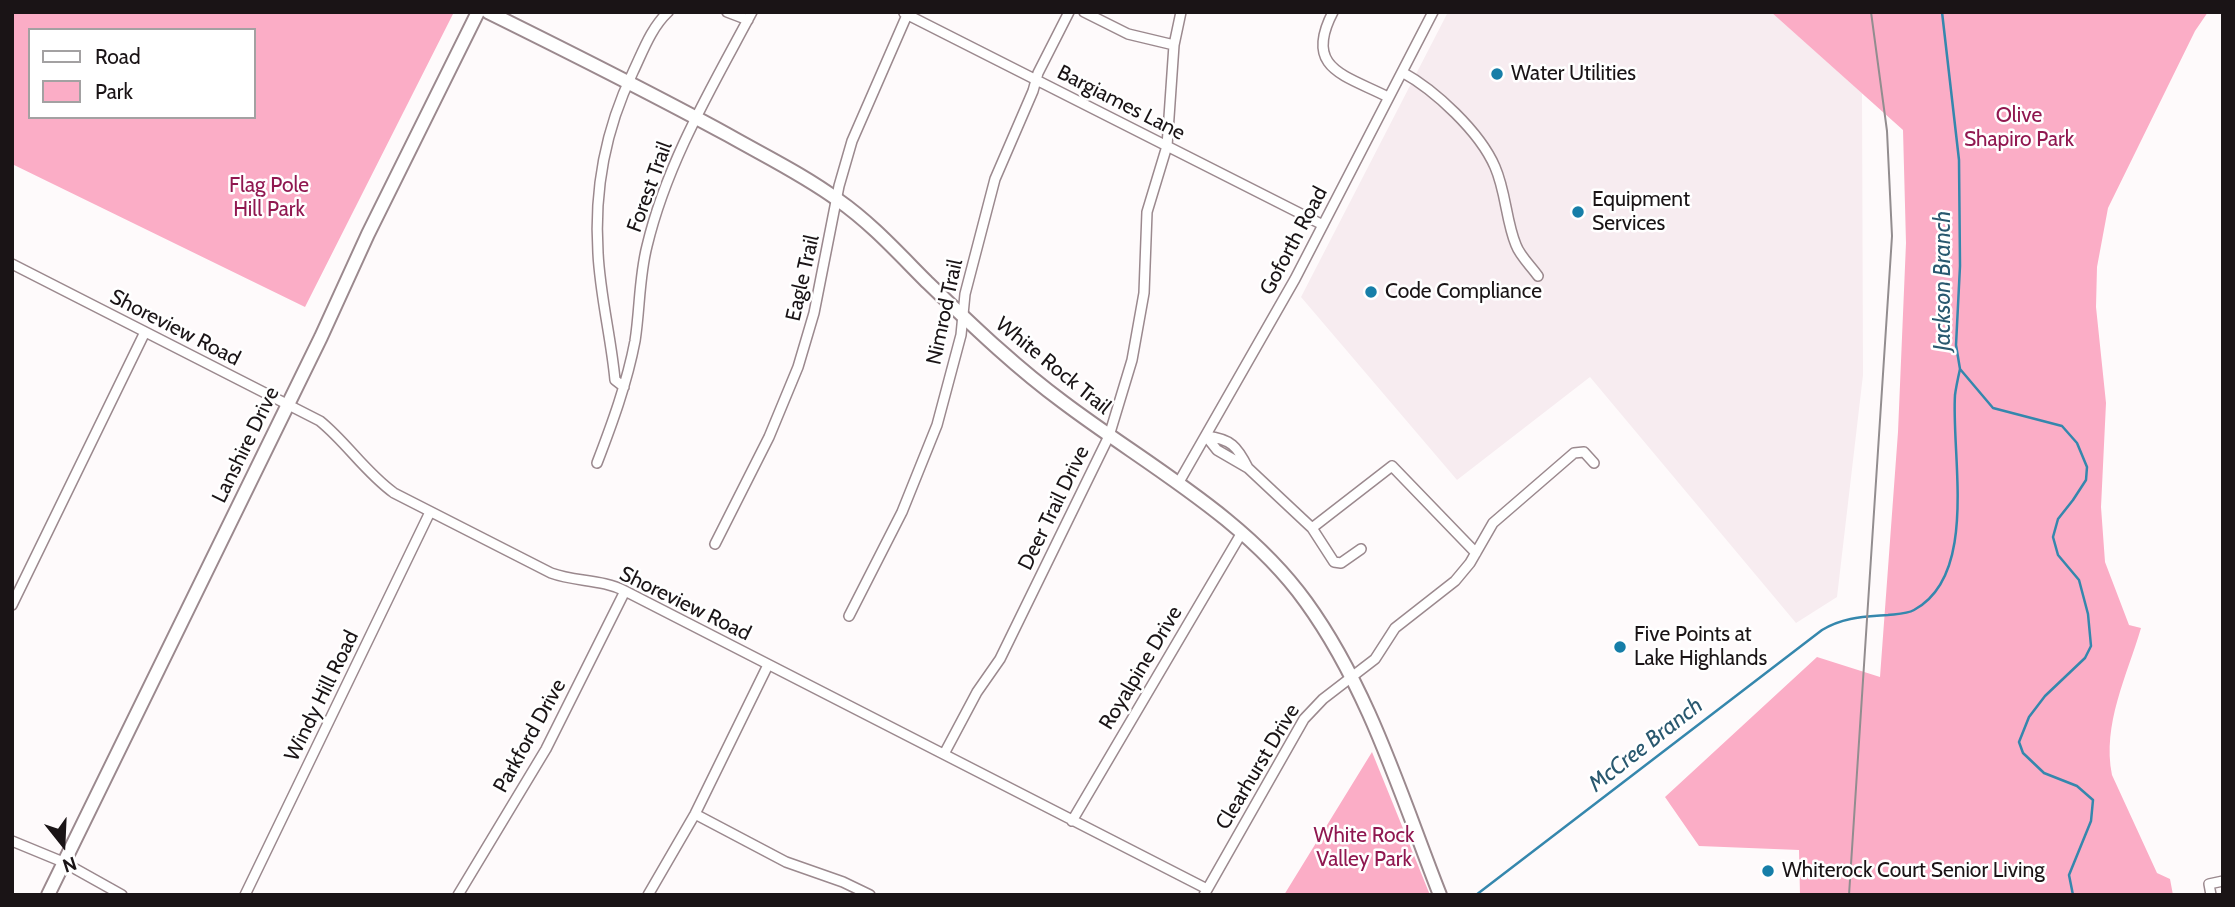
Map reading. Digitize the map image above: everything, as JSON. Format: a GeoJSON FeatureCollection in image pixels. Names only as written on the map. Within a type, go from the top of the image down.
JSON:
{"type":"FeatureCollection","features":[{"type":"Feature","properties":{"kind":"street","name":"Lanshire Drive"},"geometry":{"type":"LineString","coordinates":[[48,895],[478,12]]}},
{"type":"Feature","properties":{"kind":"street","name":"White Rock Trail"},"geometry":{"type":"LineString","coordinates":[[488,12],[628,82],[777,163],[837,199],[871,226],[1010,360],[1109,436],[1179,482],[1241,534],[1298,592],[1351,678],[1374,728],[1440,895]]}},
{"type":"Feature","properties":{"kind":"street","name":"Forest Trail"},"geometry":{"type":"LineString","coordinates":[[624,387],[615,380],[598,256],[597,229],[603,164],[612,125],[628,82],[657,22],[668,12]]}},
{"type":"Feature","properties":{"kind":"street"},"geometry":{"type":"LineString","coordinates":[[727,12],[750,16]]}},
{"type":"Feature","properties":{"kind":"street","name":"Nimrod Trail"},"geometry":{"type":"LineString","coordinates":[[849,616],[919,474],[961,335],[965,294],[995,179],[1036,80],[1069,12]]}},
{"type":"Feature","properties":{"kind":"street"},"geometry":{"type":"LineString","coordinates":[[1084,12],[1128,34],[1174,45]]}},
{"type":"Feature","properties":{"kind":"street","name":"Deer Trail Drive"},"geometry":{"type":"LineString","coordinates":[[944,754],[977,692],[1000,659],[1109,436],[1139,328],[1144,293],[1147,212],[1167,145],[1174,45],[1181,12]]}},
{"type":"Feature","properties":{"kind":"street"},"geometry":{"type":"LineString","coordinates":[[1334,12],[1322,44],[1326,62],[1334,70],[1388,97]]}},
{"type":"Feature","properties":{"kind":"street","name":"Goforth Road"},"geometry":{"type":"LineString","coordinates":[[1179,482],[1323,225],[1433,12]]}},
{"type":"Feature","properties":{"kind":"street","name":"Bargiames Lane"},"geometry":{"type":"LineString","coordinates":[[905,14],[1323,225]]}},
{"type":"Feature","properties":{"kind":"street","name":"Eagle Trail"},"geometry":{"type":"LineString","coordinates":[[715,544],[769,437],[798,367],[814,313],[839,186],[852,141],[905,14]]}},
{"type":"Feature","properties":{"kind":"street","name":"Forest Trail"},"geometry":{"type":"LineString","coordinates":[[597,463],[624,387],[635,341],[646,246],[656,213],[695,118],[750,16]]}},
{"type":"Feature","properties":{"kind":"street"},"geometry":{"type":"LineString","coordinates":[[1402,72],[1441,100],[1488,153],[1496,169],[1515,244],[1538,276]]}},
{"type":"Feature","properties":{"kind":"street","name":"Shoreview Road"},"geometry":{"type":"LineString","coordinates":[[12,264],[320,421],[378,481],[394,493],[430,512],[551,573],[568,579],[614,585],[1206,892]]}},
{"type":"Feature","properties":{"kind":"street"},"geometry":{"type":"LineString","coordinates":[[12,605],[145,332]]}},
{"type":"Feature","properties":{"kind":"street"},"geometry":{"type":"LineString","coordinates":[[1206,436],[1223,438],[1239,450],[1248,468],[1312,527],[1334,562],[1341,564],[1361,549]]}},
{"type":"Feature","properties":{"kind":"street","name":"Clearhurst Drive"},"geometry":{"type":"LineString","coordinates":[[1206,892],[1304,719],[1313,708],[1375,659],[1395,628],[1463,572],[1493,523],[1574,453],[1584,452],[1594,463]]}},
{"type":"Feature","properties":{"kind":"street"},"geometry":{"type":"LineString","coordinates":[[1312,527],[1392,466],[1476,553]]}},
{"type":"Feature","properties":{"kind":"street","name":"Windy Hill Road"},"geometry":{"type":"LineString","coordinates":[[245,895],[430,512]]}},
{"type":"Feature","properties":{"kind":"street","name":"Royalpine Drive"},"geometry":{"type":"LineString","coordinates":[[1072,821],[1241,534]]}},
{"type":"Feature","properties":{"kind":"street","name":"Parkford Drive"},"geometry":{"type":"LineString","coordinates":[[458,895],[546,748],[625,591]]}},
{"type":"Feature","properties":{"kind":"street"},"geometry":{"type":"LineString","coordinates":[[648,895],[695,814],[768,664]]}},
{"type":"Feature","properties":{"kind":"street"},"geometry":{"type":"LineString","coordinates":[[695,814],[786,862],[844,882],[870,895]]}},
{"type":"Feature","properties":{"kind":"street"},"geometry":{"type":"LineString","coordinates":[[12,841],[63,862],[122,895]]}},
{"type":"Feature","properties":{"kind":"street"},"geometry":{"type":"LineString","coordinates":[[2211,895],[2209,884],[2223,881]]}},
{"type":"Feature","properties":{"kind":"shaded area"},"geometry":{"type":"Polygon","coordinates":[[[1448,12],[1771,12],[1862,93],[1863,375],[1837,597],[1796,623],[1590,377],[1457,480],[1301,297],[1448,12]]]}},
{"type":"Feature","properties":{"kind":"green space","name":"Flag Pole Hill Park"},"geometry":{"type":"Polygon","coordinates":[[[12,12],[454,12],[305,307],[12,164],[12,12]]]}},
{"type":"Feature","properties":{"kind":"green space","name":"Olive Shapiro Park"},"geometry":{"type":"Polygon","coordinates":[[[1771,12],[2208,12],[2195,31],[2108,208],[2097,267],[2096,307],[2106,403],[2101,507],[2105,562],[2129,625],[2141,628],[2113,719],[2110,737],[2112,775],[2157,873],[2170,879],[2173,895],[1800,895],[1799,850],[1699,846],[1665,797],[1817,657],[1880,677],[1898,432],[1906,243],[1903,130],[1771,12]]]}},
{"type":"Feature","properties":{"kind":"green space","name":"White Rock Valley Park"},"geometry":{"type":"Polygon","coordinates":[[[1372,752],[1430,895],[1284,895],[1372,752]]]}},
{"type":"Feature","properties":{"kind":"waterway","name":"Jackson Branch"},"geometry":{"type":"LineString","coordinates":[[1942,12],[1959,160],[1960,266],[1956,345],[1960,369],[1993,408],[2062,426],[2077,443],[2087,467],[2086,480],[2058,519],[2053,537],[2058,555],[2079,580],[2088,614],[2091,646],[2085,658],[2045,696],[2029,717],[2019,742],[2023,753],[2044,773],[2077,786],[2093,800],[2091,821],[2069,875],[2073,895]]}},
{"type":"Feature","properties":{"kind":"waterway","name":"McCree Branch"},"geometry":{"type":"LineString","coordinates":[[1476,895],[1822,630],[1854,618],[1911,611],[1934,593],[1947,570],[1954,543],[1957,512],[1955,395],[1960,369]]}},
{"type":"Feature","properties":{"kind":"tram line"},"geometry":{"type":"LineString","coordinates":[[1849,895],[1892,236],[1887,131],[1871,12]]}},
{"type":"Feature","properties":{"kind":"place","name":"Water Utilities"},"geometry":{"type":"Point","coordinates":[1497,74]}},
{"type":"Feature","properties":{"kind":"place","name":"Equipment Services"},"geometry":{"type":"Point","coordinates":[1578,212]}},
{"type":"Feature","properties":{"kind":"place","name":"Code Compliance"},"geometry":{"type":"Point","coordinates":[1371,292]}},
{"type":"Feature","properties":{"kind":"place","name":"Five Points at Lake Highlands"},"geometry":{"type":"Point","coordinates":[1620,647]}},
{"type":"Feature","properties":{"kind":"place","name":"Whiterock Court Senior Living"},"geometry":{"type":"Point","coordinates":[1768,871]}}]}
